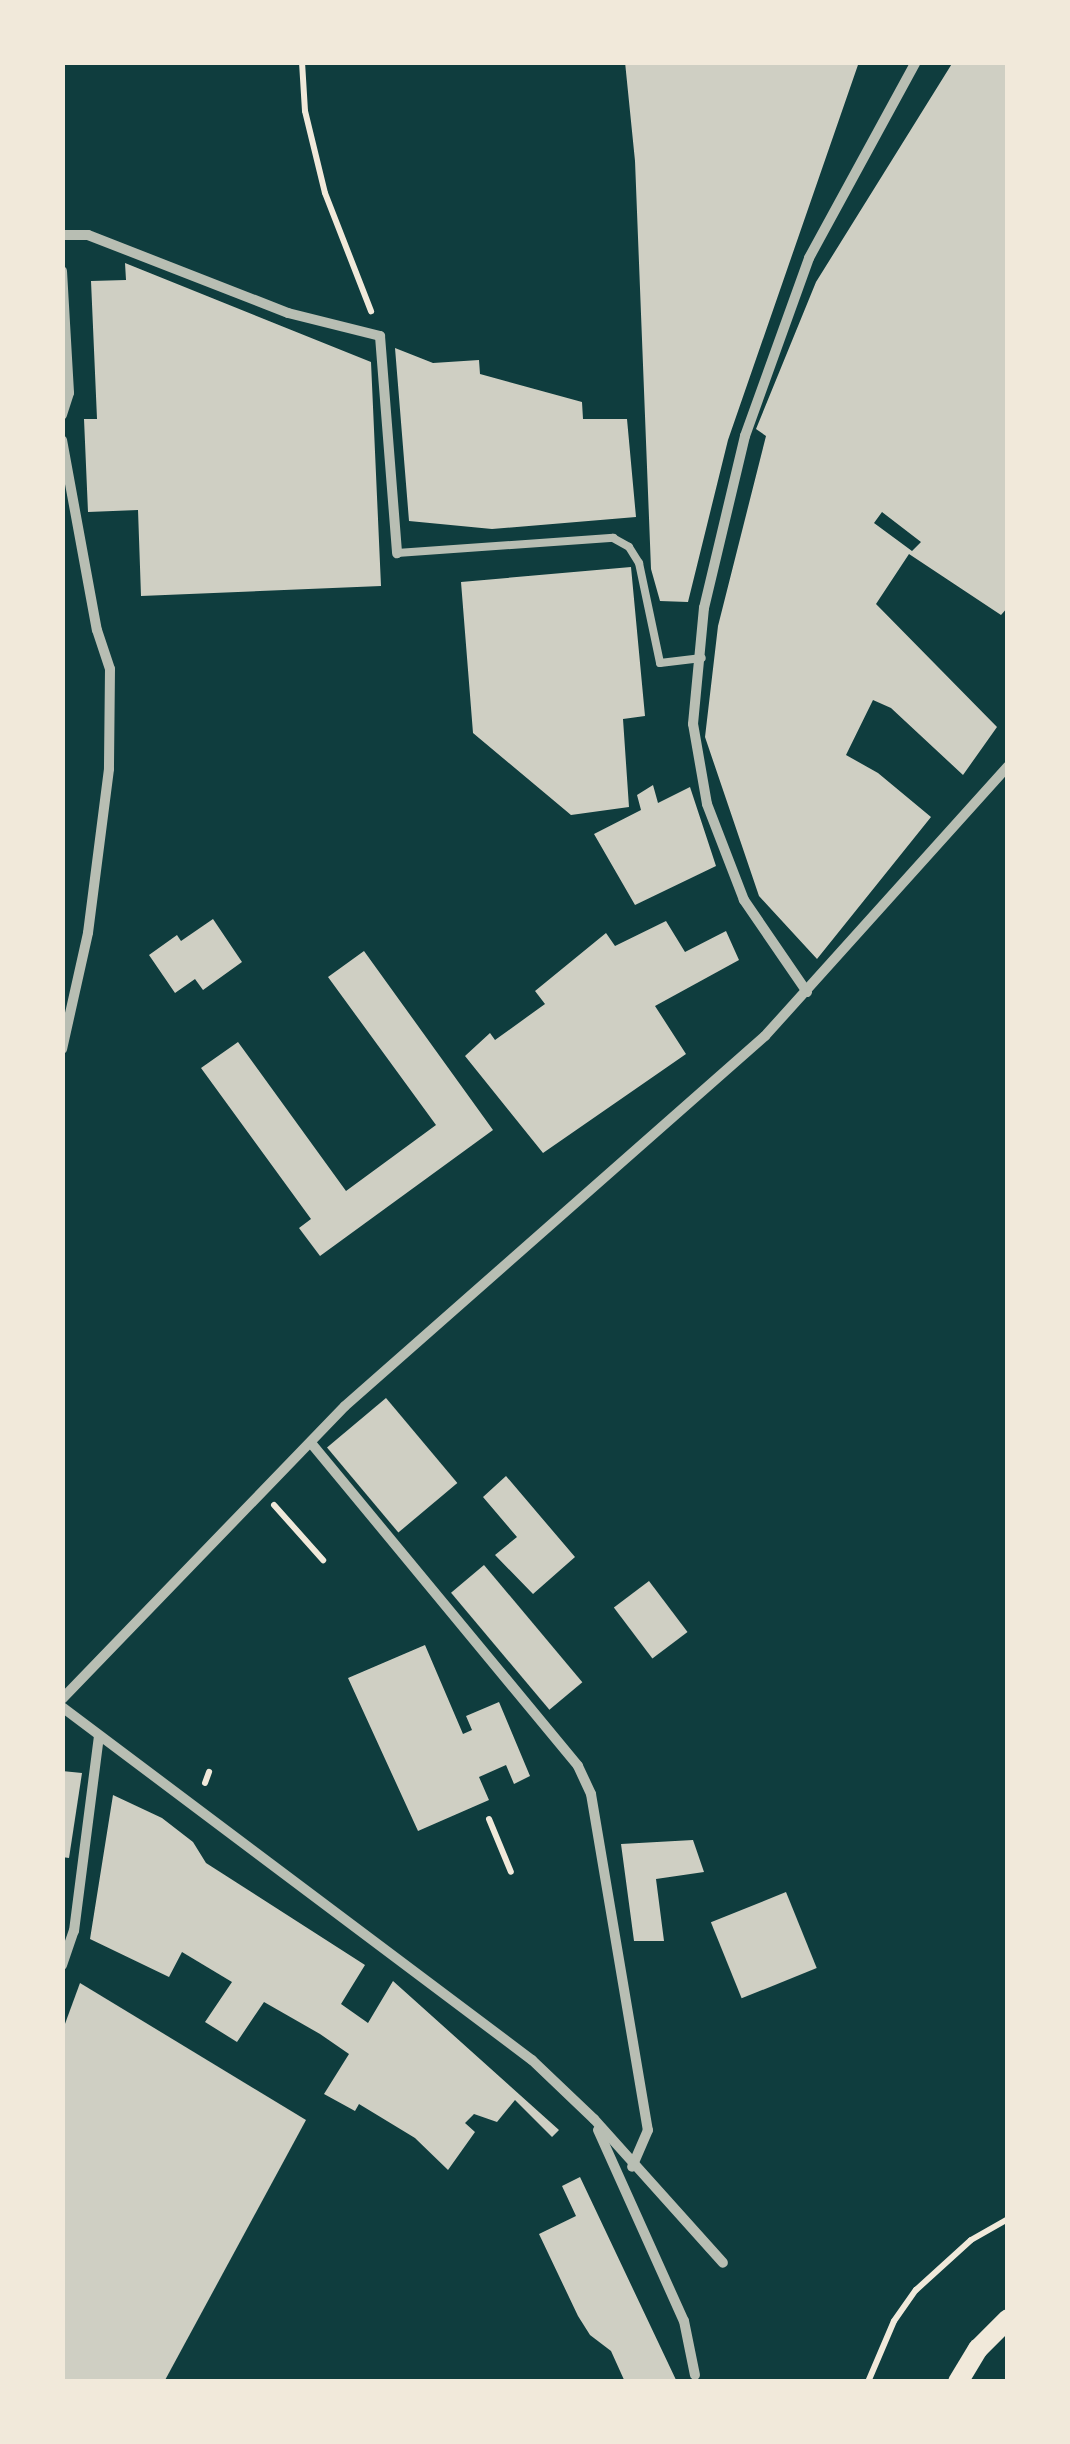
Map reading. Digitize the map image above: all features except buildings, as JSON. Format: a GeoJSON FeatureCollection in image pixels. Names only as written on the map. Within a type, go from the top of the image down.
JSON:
{"type":"FeatureCollection","features":[{"type":"Feature","properties":{"kind":"main road"},"geometry":{"type":"LineString","coordinates":[[958,2382],[978,2348],[1008,2319]]}},
{"type":"Feature","properties":{"kind":"street"},"geometry":{"type":"LineString","coordinates":[[807,992],[744,900],[707,804],[693,724],[704,608],[745,436],[802,276],[916,62]]}},
{"type":"Feature","properties":{"kind":"street"},"geometry":{"type":"LineString","coordinates":[[62,235],[88,236],[288,312],[380,336],[397,553]]}},
{"type":"Feature","properties":{"kind":"street"},"geometry":{"type":"LineString","coordinates":[[62,271],[69,393],[62,414]]}},
{"type":"Feature","properties":{"kind":"street"},"geometry":{"type":"LineString","coordinates":[[62,440],[96,630],[110,669],[110,689],[109,769],[88,934],[62,1049]]}},
{"type":"Feature","properties":{"kind":"street"},"geometry":{"type":"LineString","coordinates":[[62,1700],[345,1406],[765,1036],[1008,766]]}},
{"type":"Feature","properties":{"kind":"street"},"geometry":{"type":"LineString","coordinates":[[311,1443],[578,1766],[591,1794],[648,2130],[632,2167]]}},
{"type":"Feature","properties":{"kind":"street"},"geometry":{"type":"LineString","coordinates":[[62,1707],[532,2060],[594,2120],[632,2167],[723,2263]]}},
{"type":"Feature","properties":{"kind":"street"},"geometry":{"type":"LineString","coordinates":[[62,1965],[74,1931],[99,1736]]}},
{"type":"Feature","properties":{"kind":"street"},"geometry":{"type":"LineString","coordinates":[[594,2120],[684,2321],[694,2375]]}},
{"type":"Feature","properties":{"kind":"lane"},"geometry":{"type":"LineString","coordinates":[[397,553],[613,538],[629,547],[638,563],[660,664],[702,658]]}},
{"type":"Feature","properties":{"kind":"path"},"geometry":{"type":"LineString","coordinates":[[302,62],[306,111],[325,193],[380,336]]}},
{"type":"Feature","properties":{"kind":"path"},"geometry":{"type":"LineString","coordinates":[[263,1492],[323,1560]]}},
{"type":"Feature","properties":{"kind":"path"},"geometry":{"type":"LineString","coordinates":[[205,1783],[209,1772]]}},
{"type":"Feature","properties":{"kind":"path"},"geometry":{"type":"LineString","coordinates":[[489,1818],[511,1872]]}},
{"type":"Feature","properties":{"kind":"path"},"geometry":{"type":"LineString","coordinates":[[868,2382],[886,2337],[916,2290],[971,2240],[1008,2219]]}}]}
